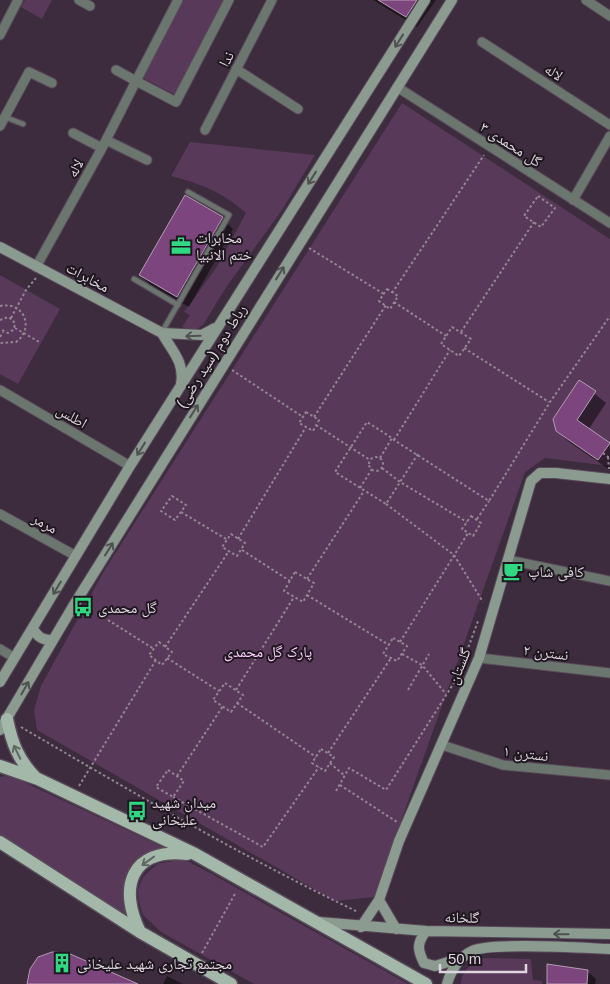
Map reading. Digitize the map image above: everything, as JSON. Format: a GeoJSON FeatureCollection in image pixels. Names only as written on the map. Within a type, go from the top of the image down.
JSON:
{"type":"FeatureCollection","features":[{"type":"Feature","properties":{"kind":"main road","name":"رباط دوم (سید رضی)"},"geometry":{"type":"LineString","coordinates":[[0,682],[130,466],[425,0]]}},
{"type":"Feature","properties":{"kind":"main road","name":"رباط دوم (سید رضی)"},"geometry":{"type":"LineString","coordinates":[[0,730],[52,640],[452,0]]}},
{"type":"Feature","properties":{"kind":"main road","name":"مخابرات"},"geometry":{"type":"LineString","coordinates":[[0,247],[162,333]]}},
{"type":"Feature","properties":{"kind":"main road"},"geometry":{"type":"LineString","coordinates":[[162,333],[202,335],[220,323]]}},
{"type":"Feature","properties":{"kind":"main road"},"geometry":{"type":"LineString","coordinates":[[162,333],[181,363],[183,374],[180,386]]}},
{"type":"Feature","properties":{"kind":"main road","name":"گلستان"},"geometry":{"type":"LineString","coordinates":[[361,927],[379,900],[405,827],[442,746],[478,658],[531,481],[540,473],[610,478]]}},
{"type":"Feature","properties":{"kind":"main road"},"geometry":{"type":"LineString","coordinates":[[33,629],[38,636],[45,640],[52,640]]}},
{"type":"Feature","properties":{"kind":"main road"},"geometry":{"type":"LineString","coordinates":[[7,719],[14,748],[23,765],[38,779]]}},
{"type":"Feature","properties":{"kind":"main road"},"geometry":{"type":"LineString","coordinates":[[0,766],[38,779],[195,854],[426,984]]}},
{"type":"Feature","properties":{"kind":"main road"},"geometry":{"type":"LineString","coordinates":[[0,842],[140,932],[231,984]]}},
{"type":"Feature","properties":{"kind":"main road"},"geometry":{"type":"LineString","coordinates":[[140,932],[132,915],[128,896],[132,877],[140,866],[155,855],[170,852],[195,854]]}},
{"type":"Feature","properties":{"kind":"main road"},"geometry":{"type":"LineString","coordinates":[[379,900],[396,929]]}},
{"type":"Feature","properties":{"kind":"main road","name":"گلخانه"},"geometry":{"type":"LineString","coordinates":[[315,922],[426,931],[610,934]]}},
{"type":"Feature","properties":{"kind":"main road","name":"گلخانه"},"geometry":{"type":"LineString","coordinates":[[426,931],[419,941],[418,952],[424,963],[435,966],[461,958],[483,947],[610,949]]}},
{"type":"Feature","properties":{"kind":"main road"},"geometry":{"type":"LineString","coordinates":[[447,984],[451,971],[461,958]]}},
{"type":"Feature","properties":{"kind":"street"},"geometry":{"type":"LineString","coordinates":[[0,35],[18,0]]}},
{"type":"Feature","properties":{"kind":"street"},"geometry":{"type":"LineString","coordinates":[[79,0],[90,6]]}},
{"type":"Feature","properties":{"kind":"street","name":"لاله"},"geometry":{"type":"LineString","coordinates":[[40,269],[178,0]]}},
{"type":"Feature","properties":{"kind":"street"},"geometry":{"type":"LineString","coordinates":[[116,70],[176,102],[229,0]]}},
{"type":"Feature","properties":{"kind":"street","name":"ندا"},"geometry":{"type":"LineString","coordinates":[[205,130],[272,0]]}},
{"type":"Feature","properties":{"kind":"street"},"geometry":{"type":"LineString","coordinates":[[586,0],[610,16]]}},
{"type":"Feature","properties":{"kind":"street","name":"لاله"},"geometry":{"type":"LineString","coordinates":[[482,42],[610,124]]}},
{"type":"Feature","properties":{"kind":"street"},"geometry":{"type":"LineString","coordinates":[[236,69],[298,109]]}},
{"type":"Feature","properties":{"kind":"street"},"geometry":{"type":"LineString","coordinates":[[0,126],[29,72],[52,83]]}},
{"type":"Feature","properties":{"kind":"street","name":"گل محمدی ۳"},"geometry":{"type":"LineString","coordinates":[[397,87],[610,223]]}},
{"type":"Feature","properties":{"kind":"street"},"geometry":{"type":"LineString","coordinates":[[73,133],[147,160]]}},
{"type":"Feature","properties":{"kind":"street"},"geometry":{"type":"LineString","coordinates":[[573,200],[610,136]]}},
{"type":"Feature","properties":{"kind":"street","name":"اطلس"},"geometry":{"type":"LineString","coordinates":[[0,390],[130,466]]}},
{"type":"Feature","properties":{"kind":"street","name":"مرمر"},"geometry":{"type":"LineString","coordinates":[[0,514],[76,556]]}},
{"type":"Feature","properties":{"kind":"street"},"geometry":{"type":"LineString","coordinates":[[508,560],[610,581]]}},
{"type":"Feature","properties":{"kind":"street"},"geometry":{"type":"LineString","coordinates":[[0,649],[15,658]]}},
{"type":"Feature","properties":{"kind":"street","name":"نسترن ۲"},"geometry":{"type":"LineString","coordinates":[[478,658],[610,673]]}},
{"type":"Feature","properties":{"kind":"street","name":"نسترن ۱"},"geometry":{"type":"LineString","coordinates":[[442,746],[503,765],[610,775]]}},
{"type":"Feature","properties":{"kind":"lane"},"geometry":{"type":"LineString","coordinates":[[5,116],[23,124]]}},
{"type":"Feature","properties":{"kind":"lane"},"geometry":{"type":"LineString","coordinates":[[162,333],[228,215],[188,192]]}},
{"type":"Feature","properties":{"kind":"lane"},"geometry":{"type":"LineString","coordinates":[[134,279],[178,305]]}},
{"type":"Feature","properties":{"kind":"path"},"geometry":{"type":"LineString","coordinates":[[392,293],[483,156]]}},
{"type":"Feature","properties":{"kind":"path"},"geometry":{"type":"LineString","coordinates":[[538,196],[555,208],[541,227],[534,222],[524,216],[538,196]]}},
{"type":"Feature","properties":{"kind":"path"},"geometry":{"type":"LineString","coordinates":[[461,332],[534,222]]}},
{"type":"Feature","properties":{"kind":"path"},"geometry":{"type":"LineString","coordinates":[[310,248],[384,294]]}},
{"type":"Feature","properties":{"kind":"path"},"geometry":{"type":"LineString","coordinates":[[11,318],[40,269]]}},
{"type":"Feature","properties":{"kind":"path"},"geometry":{"type":"LineString","coordinates":[[387,289],[398,296],[390,308],[379,301],[384,294],[387,289]]}},
{"type":"Feature","properties":{"kind":"path"},"geometry":{"type":"LineString","coordinates":[[394,302],[446,336]]}},
{"type":"Feature","properties":{"kind":"path"},"geometry":{"type":"LineString","coordinates":[[0,306],[6,305],[16,308],[26,320],[24,334],[16,342],[0,343]]}},
{"type":"Feature","properties":{"kind":"path"},"geometry":{"type":"LineString","coordinates":[[314,417],[386,305]]}},
{"type":"Feature","properties":{"kind":"path"},"geometry":{"type":"LineString","coordinates":[[476,520],[550,402],[610,316]]}},
{"type":"Feature","properties":{"kind":"path"},"geometry":{"type":"LineString","coordinates":[[0,320],[6,317],[11,318]]}},
{"type":"Feature","properties":{"kind":"path"},"geometry":{"type":"LineString","coordinates":[[11,318],[14,322],[14,328]]}},
{"type":"Feature","properties":{"kind":"path"},"geometry":{"type":"LineString","coordinates":[[452,327],[461,332],[470,339],[459,356],[441,344],[452,327]]}},
{"type":"Feature","properties":{"kind":"path"},"geometry":{"type":"LineString","coordinates":[[14,328],[41,343]]}},
{"type":"Feature","properties":{"kind":"path"},"geometry":{"type":"LineString","coordinates":[[0,329],[8,333],[14,328]]}},
{"type":"Feature","properties":{"kind":"path"},"geometry":{"type":"LineString","coordinates":[[0,337],[3,332]]}},
{"type":"Feature","properties":{"kind":"path"},"geometry":{"type":"LineString","coordinates":[[464,348],[550,402]]}},
{"type":"Feature","properties":{"kind":"path"},"geometry":{"type":"LineString","coordinates":[[380,458],[450,350]]}},
{"type":"Feature","properties":{"kind":"path"},"geometry":{"type":"LineString","coordinates":[[232,370],[303,417]]}},
{"type":"Feature","properties":{"kind":"path"},"geometry":{"type":"LineString","coordinates":[[306,412],[319,420],[313,431],[299,423],[303,417],[306,412]]}},
{"type":"Feature","properties":{"kind":"path"},"geometry":{"type":"LineString","coordinates":[[484,604],[454,555],[386,504],[335,472],[367,422],[489,501]]}},
{"type":"Feature","properties":{"kind":"path"},"geometry":{"type":"LineString","coordinates":[[316,425],[370,460],[372,469],[360,488]]}},
{"type":"Feature","properties":{"kind":"path"},"geometry":{"type":"LineString","coordinates":[[238,539],[306,427]]}},
{"type":"Feature","properties":{"kind":"path"},"geometry":{"type":"LineString","coordinates":[[603,453],[608,456],[610,454]]}},
{"type":"Feature","properties":{"kind":"path"},"geometry":{"type":"LineString","coordinates":[[386,504],[418,454]]}},
{"type":"Feature","properties":{"kind":"path"},"geometry":{"type":"LineString","coordinates":[[370,460],[376,457],[380,458]]}},
{"type":"Feature","properties":{"kind":"path"},"geometry":{"type":"LineString","coordinates":[[380,458],[383,464],[382,468]]}},
{"type":"Feature","properties":{"kind":"path"},"geometry":{"type":"LineString","coordinates":[[382,468],[400,482],[467,522]]}},
{"type":"Feature","properties":{"kind":"path"},"geometry":{"type":"LineString","coordinates":[[372,469],[376,471],[382,468]]}},
{"type":"Feature","properties":{"kind":"path"},"geometry":{"type":"LineString","coordinates":[[308,579],[364,491]]}},
{"type":"Feature","properties":{"kind":"path"},"geometry":{"type":"LineString","coordinates":[[172,496],[186,505],[181,512],[175,520],[161,511],[172,496]]}},
{"type":"Feature","properties":{"kind":"path"},"geometry":{"type":"LineString","coordinates":[[181,512],[227,540]]}},
{"type":"Feature","properties":{"kind":"path"},"geometry":{"type":"LineString","coordinates":[[471,516],[476,520],[481,523],[473,536],[462,529],[471,516]]}},
{"type":"Feature","properties":{"kind":"path"},"geometry":{"type":"LineString","coordinates":[[400,642],[468,533]]}},
{"type":"Feature","properties":{"kind":"path"},"geometry":{"type":"LineString","coordinates":[[230,534],[245,543],[237,556],[222,547],[227,540],[230,534]]}},
{"type":"Feature","properties":{"kind":"path"},"geometry":{"type":"LineString","coordinates":[[241,549],[290,581]]}},
{"type":"Feature","properties":{"kind":"path"},"geometry":{"type":"LineString","coordinates":[[165,647],[228,551]]}},
{"type":"Feature","properties":{"kind":"path"},"geometry":{"type":"LineString","coordinates":[[295,572],[308,579],[314,583],[303,602],[284,591],[295,572]]}},
{"type":"Feature","properties":{"kind":"path"},"geometry":{"type":"LineString","coordinates":[[307,595],[389,644]]}},
{"type":"Feature","properties":{"kind":"path"},"geometry":{"type":"LineString","coordinates":[[236,690],[294,597]]}},
{"type":"Feature","properties":{"kind":"path"},"geometry":{"type":"LineString","coordinates":[[336,791],[350,768],[386,790],[457,678],[481,612]]}},
{"type":"Feature","properties":{"kind":"path"},"geometry":{"type":"LineString","coordinates":[[108,620],[154,649]]}},
{"type":"Feature","properties":{"kind":"path"},"geometry":{"type":"LineString","coordinates":[[393,638],[407,646],[397,661],[383,654],[389,644],[393,638]]}},
{"type":"Feature","properties":{"kind":"path"},"geometry":{"type":"LineString","coordinates":[[159,642],[172,652],[162,665],[150,655],[154,649],[159,642]]}},
{"type":"Feature","properties":{"kind":"path"},"geometry":{"type":"LineString","coordinates":[[402,654],[422,665],[446,695]]}},
{"type":"Feature","properties":{"kind":"path"},"geometry":{"type":"LineString","coordinates":[[408,690],[430,654]]}},
{"type":"Feature","properties":{"kind":"path"},"geometry":{"type":"LineString","coordinates":[[167,658],[219,692]]}},
{"type":"Feature","properties":{"kind":"path"},"geometry":{"type":"LineString","coordinates":[[328,753],[391,658]]}},
{"type":"Feature","properties":{"kind":"path"},"geometry":{"type":"LineString","coordinates":[[73,797],[156,660]]}},
{"type":"Feature","properties":{"kind":"path"},"geometry":{"type":"LineString","coordinates":[[225,683],[236,690],[243,695],[231,712],[214,700],[225,683]]}},
{"type":"Feature","properties":{"kind":"path"},"geometry":{"type":"LineString","coordinates":[[237,703],[316,757]]}},
{"type":"Feature","properties":{"kind":"path"},"geometry":{"type":"LineString","coordinates":[[177,776],[223,706]]}},
{"type":"Feature","properties":{"kind":"path"},"geometry":{"type":"LineString","coordinates":[[7,719],[89,768],[286,878],[367,917]]}},
{"type":"Feature","properties":{"kind":"path"},"geometry":{"type":"LineString","coordinates":[[321,749],[328,753],[334,757],[325,771],[312,763],[321,749]]}},
{"type":"Feature","properties":{"kind":"path"},"geometry":{"type":"LineString","coordinates":[[330,763],[345,776]]}},
{"type":"Feature","properties":{"kind":"path"},"geometry":{"type":"LineString","coordinates":[[173,798],[184,781],[168,770],[156,786],[173,798],[263,848],[319,767]]}},
{"type":"Feature","properties":{"kind":"path"},"geometry":{"type":"LineString","coordinates":[[340,785],[405,827]]}},
{"type":"Feature","properties":{"kind":"path"},"geometry":{"type":"LineString","coordinates":[[196,964],[242,881]]}},
{"type":"Feature","properties":{"kind":"green space"},"geometry":{"type":"Polygon","coordinates":[[[25,0],[52,0],[42,19],[21,7],[25,0]]]}},
{"type":"Feature","properties":{"kind":"green space"},"geometry":{"type":"Polygon","coordinates":[[[184,0],[224,0],[175,95],[143,78],[184,0]]]}},
{"type":"Feature","properties":{"kind":"green space","name":"پارک گل محمدی"},"geometry":{"type":"Polygon","coordinates":[[[402,103],[610,239],[610,466],[545,458],[525,472],[374,897],[335,901],[37,730],[34,710],[41,686],[104,571],[402,103]]]}},
{"type":"Feature","properties":{"kind":"green space"},"geometry":{"type":"Polygon","coordinates":[[[190,142],[315,155],[282,210],[225,289],[203,325],[194,331],[182,327],[190,315],[184,312],[216,268],[246,213],[229,199],[211,190],[171,176],[190,142]]]}},
{"type":"Feature","properties":{"kind":"green space"},"geometry":{"type":"Polygon","coordinates":[[[0,275],[60,309],[18,384],[0,374],[0,275]]]}},
{"type":"Feature","properties":{"kind":"green space","name":"میدان شهید علیخانی"},"geometry":{"type":"Polygon","coordinates":[[[5,776],[17,779],[165,848],[142,858],[129,873],[125,891],[126,916],[0,836],[0,777],[5,776]]]}},
{"type":"Feature","properties":{"kind":"green space","name":"میدان شهید علیخانی"},"geometry":{"type":"Polygon","coordinates":[[[179,860],[189,862],[210,873],[408,984],[254,984],[161,932],[143,915],[138,889],[143,877],[157,864],[179,860]]]}},
{"type":"Feature","properties":{"kind":"green space"},"geometry":{"type":"Polygon","coordinates":[[[483,958],[531,959],[533,980],[542,981],[542,984],[461,984],[465,971],[483,958]]]}},
{"type":"Feature","properties":{"kind":"building"},"geometry":{"type":"Polygon","coordinates":[[[378,0],[417,0],[406,17],[378,0]]]}},
{"type":"Feature","properties":{"kind":"building","name":"مخابرات ختم الانبیا"},"geometry":{"type":"Polygon","coordinates":[[[185,195],[223,217],[177,297],[139,275],[185,195]]]}},
{"type":"Feature","properties":{"kind":"building"},"geometry":{"type":"Polygon","coordinates":[[[579,380],[596,391],[577,420],[610,443],[598,460],[556,431],[553,419],[579,380]]]}},
{"type":"Feature","properties":{"kind":"building","name":"مجتمع تجاری شهید علیخانی"},"geometry":{"type":"Polygon","coordinates":[[[52,952],[68,953],[138,984],[27,984],[30,969],[38,957],[52,952]]]}},
{"type":"Feature","properties":{"kind":"building"},"geometry":{"type":"Polygon","coordinates":[[[547,964],[588,970],[587,984],[547,984],[547,964]]]}},
{"type":"Feature","properties":{"kind":"place","name":"مخابرات ختم الانبیا"},"geometry":{"type":"Point","coordinates":[181,246]}},
{"type":"Feature","properties":{"kind":"place","name":"کافی شاپ"},"geometry":{"type":"Point","coordinates":[513,571]}},
{"type":"Feature","properties":{"kind":"place","name":"گل محمدی"},"geometry":{"type":"Point","coordinates":[83,607]}},
{"type":"Feature","properties":{"kind":"place","name":"میدان شهید علیخانی"},"geometry":{"type":"Point","coordinates":[137,811]}},
{"type":"Feature","properties":{"kind":"place","name":"مجتمع تجاری شهید علیخانی"},"geometry":{"type":"Point","coordinates":[62,963]}}]}
